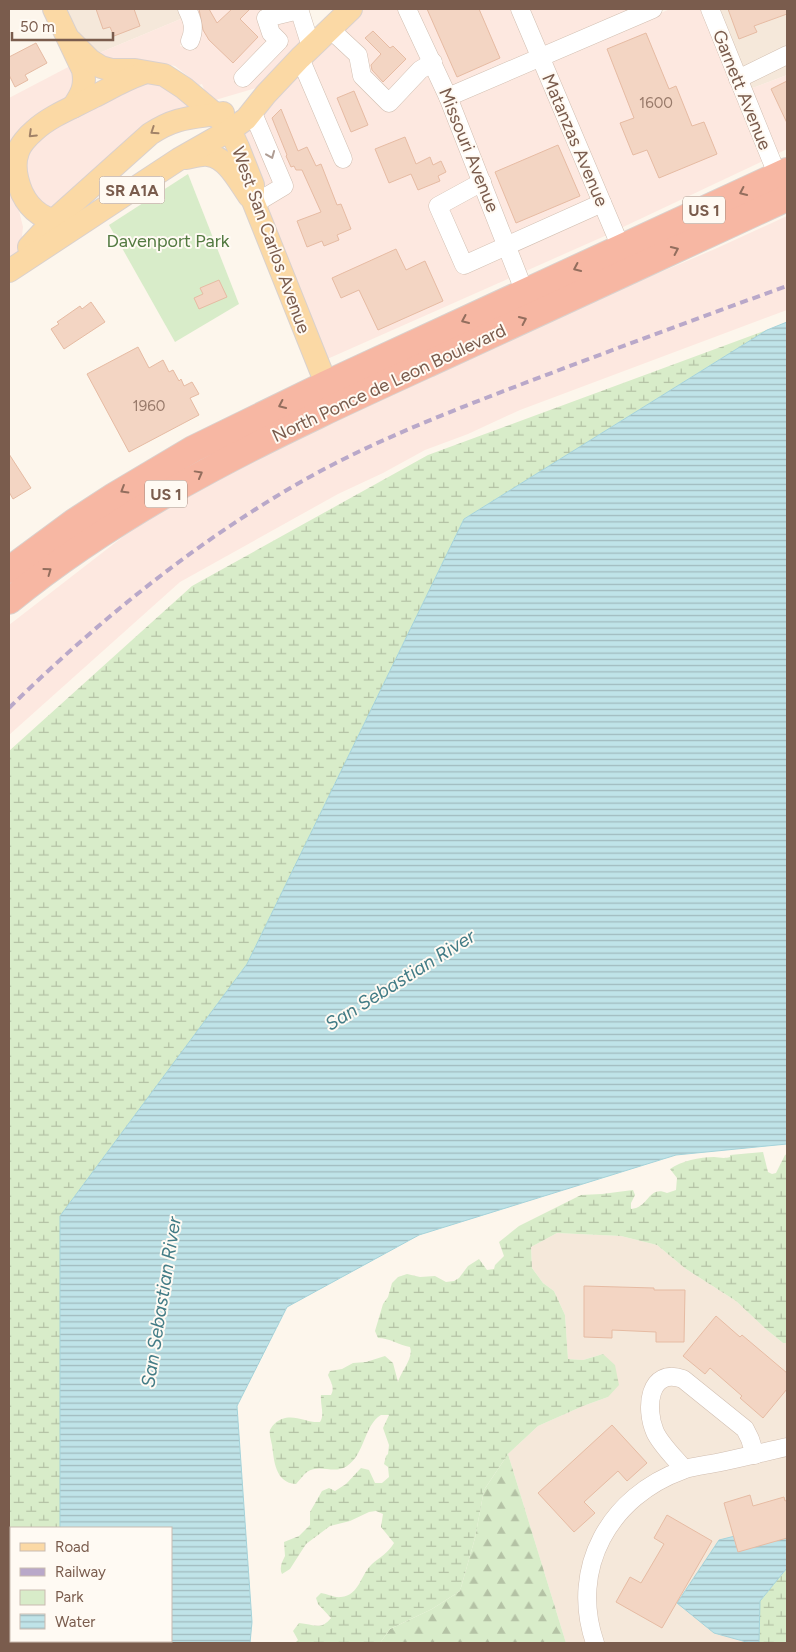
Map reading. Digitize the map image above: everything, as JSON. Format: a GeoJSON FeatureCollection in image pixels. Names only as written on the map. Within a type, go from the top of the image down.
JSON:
{"type":"FeatureCollection","features":[{"type":"Feature","properties":{"kind":"highway","name":"North Ponce de Leon Boulevard"},"geometry":{"type":"LineString","coordinates":[[9,570],[74,522],[186,453],[331,395],[784,186]]}},
{"type":"Feature","properties":{"kind":"highway","name":"North Ponce de Leon Boulevard"},"geometry":{"type":"LineString","coordinates":[[9,601],[92,541],[181,485],[236,455],[331,395],[525,293],[626,259]]}},
{"type":"Feature","properties":{"kind":"main road"},"geometry":{"type":"LineString","coordinates":[[54,9],[71,41],[83,70],[85,81],[82,96],[73,107]]}},
{"type":"Feature","properties":{"kind":"main road","name":"SR A1A"},"geometry":{"type":"LineString","coordinates":[[85,221],[179,159],[210,115],[246,119],[306,52],[351,9]]}},
{"type":"Feature","properties":{"kind":"main road"},"geometry":{"type":"LineString","coordinates":[[71,41],[100,67],[164,75],[184,88],[210,115]]}},
{"type":"Feature","properties":{"kind":"main road"},"geometry":{"type":"LineString","coordinates":[[85,221],[69,224],[52,221],[42,217],[27,202],[18,183],[16,166],[18,152],[34,131],[73,107],[125,80],[146,72]]}},
{"type":"Feature","properties":{"kind":"main road"},"geometry":{"type":"LineString","coordinates":[[179,159],[196,132],[210,115]]}},
{"type":"Feature","properties":{"kind":"main road"},"geometry":{"type":"LineString","coordinates":[[20,260],[52,221],[150,134],[160,127],[184,118],[210,115]]}},
{"type":"Feature","properties":{"kind":"main road","name":"West San Carlos Avenue"},"geometry":{"type":"LineString","coordinates":[[210,115],[253,186],[253,202],[331,395]]}},
{"type":"Feature","properties":{"kind":"main road"},"geometry":{"type":"LineString","coordinates":[[179,159],[206,154],[224,162],[253,202]]}},
{"type":"Feature","properties":{"kind":"main road"},"geometry":{"type":"LineString","coordinates":[[20,260],[27,202]]}},
{"type":"Feature","properties":{"kind":"main road"},"geometry":{"type":"LineString","coordinates":[[20,260],[85,221]]}},
{"type":"Feature","properties":{"kind":"street"},"geometry":{"type":"LineString","coordinates":[[187,9],[192,18],[194,30],[190,42]]}},
{"type":"Feature","properties":{"kind":"street"},"geometry":{"type":"LineString","coordinates":[[243,78],[280,41],[271,33],[266,18],[299,9],[306,52],[343,159]]}},
{"type":"Feature","properties":{"kind":"street","name":"Missouri Avenue"},"geometry":{"type":"LineString","coordinates":[[407,9],[448,97],[525,293]]}},
{"type":"Feature","properties":{"kind":"street","name":"Matanzas Avenue"},"geometry":{"type":"LineString","coordinates":[[520,9],[626,259]]}},
{"type":"Feature","properties":{"kind":"street"},"geometry":{"type":"LineString","coordinates":[[448,97],[653,9]]}},
{"type":"Feature","properties":{"kind":"street","name":"Garnett Avenue"},"geometry":{"type":"LineString","coordinates":[[710,9],[784,186]]}},
{"type":"Feature","properties":{"kind":"street"},"geometry":{"type":"LineString","coordinates":[[330,29],[358,55],[362,76],[389,103],[420,70],[433,62]]}},
{"type":"Feature","properties":{"kind":"street"},"geometry":{"type":"LineString","coordinates":[[738,79],[787,55]]}},
{"type":"Feature","properties":{"kind":"street"},"geometry":{"type":"LineString","coordinates":[[253,202],[284,186],[259,62]]}},
{"type":"Feature","properties":{"kind":"street"},"geometry":{"type":"LineString","coordinates":[[482,182],[438,206],[464,265],[602,203]]}},
{"type":"Feature","properties":{"kind":"street"},"geometry":{"type":"LineString","coordinates":[[684,1469],[656,1434],[649,1411],[654,1385],[659,1380],[674,1376],[682,1380],[745,1429],[755,1454]]}},
{"type":"Feature","properties":{"kind":"street"},"geometry":{"type":"LineString","coordinates":[[595,1643],[588,1615],[587,1590],[595,1554],[605,1531],[620,1511],[638,1494],[658,1481],[684,1469],[787,1447]]}},
{"type":"Feature","properties":{"kind":"shaded area"},"geometry":{"type":"Polygon","coordinates":[[[65,9],[179,9],[183,18],[92,56],[86,49],[65,9]]]}},
{"type":"Feature","properties":{"kind":"shaded area"},"geometry":{"type":"Polygon","coordinates":[[[196,9],[290,9],[303,46],[259,87],[212,101],[202,84],[199,85],[175,66],[163,63],[134,63],[92,56],[183,18],[186,30],[180,46],[195,50],[202,29],[196,9]]]}},
{"type":"Feature","properties":{"kind":"shaded area"},"geometry":{"type":"Polygon","coordinates":[[[360,9],[511,9],[607,235],[325,360],[268,215],[240,131],[360,9]]]}},
{"type":"Feature","properties":{"kind":"shaded area"},"geometry":{"type":"Polygon","coordinates":[[[528,9],[636,9],[545,47],[528,9]]]}},
{"type":"Feature","properties":{"kind":"shaded area"},"geometry":{"type":"Polygon","coordinates":[[[670,9],[701,9],[763,161],[621,228],[550,60],[670,9]]]}},
{"type":"Feature","properties":{"kind":"shaded area"},"geometry":{"type":"Polygon","coordinates":[[[718,9],[787,9],[787,75],[750,89],[718,9]]]}},
{"type":"Feature","properties":{"kind":"shaded area"},"geometry":{"type":"Polygon","coordinates":[[[74,64],[76,77],[67,97],[9,164],[9,98],[74,64]]]}},
{"type":"Feature","properties":{"kind":"shaded area"},"geometry":{"type":"Polygon","coordinates":[[[787,75],[787,149],[777,154],[750,89],[787,75]]]}},
{"type":"Feature","properties":{"kind":"shaded area"},"geometry":{"type":"Polygon","coordinates":[[[149,76],[191,107],[51,213],[34,199],[24,165],[30,146],[39,135],[149,76]]]}},
{"type":"Feature","properties":{"kind":"shaded area"},"geometry":{"type":"Polygon","coordinates":[[[9,170],[23,227],[19,250],[16,257],[9,262],[9,170]]]}},
{"type":"Feature","properties":{"kind":"shaded area"},"geometry":{"type":"Polygon","coordinates":[[[787,216],[787,310],[520,410],[468,434],[425,450],[383,473],[338,494],[180,582],[9,735],[9,625],[142,522],[280,443],[529,328],[715,249],[787,216]]]}},
{"type":"Feature","properties":{"kind":"shaded area"},"geometry":{"type":"Polygon","coordinates":[[[557,1233],[621,1236],[657,1245],[686,1269],[736,1301],[767,1330],[783,1343],[787,1343],[787,1440],[760,1446],[688,1374],[648,1381],[642,1410],[672,1467],[644,1481],[579,1591],[580,1617],[587,1643],[566,1643],[508,1454],[538,1426],[608,1397],[603,1354],[583,1360],[568,1359],[565,1315],[554,1291],[543,1283],[532,1268],[531,1247],[557,1233]]]}},
{"type":"Feature","properties":{"kind":"shaded area"},"geometry":{"type":"Polygon","coordinates":[[[663,1386],[678,1386],[738,1434],[745,1450],[688,1462],[663,1431],[657,1410],[663,1386]]]}},
{"type":"Feature","properties":{"kind":"shaded area"},"geometry":{"type":"Polygon","coordinates":[[[787,1454],[787,1523],[719,1540],[715,1633],[750,1643],[604,1643],[596,1614],[595,1590],[602,1556],[612,1534],[643,1499],[687,1476],[787,1454]]]}},
{"type":"Feature","properties":{"kind":"green space","name":"Davenport Park"},"geometry":{"type":"Polygon","coordinates":[[[188,174],[239,304],[175,342],[109,225],[188,174]]]}},
{"type":"Feature","properties":{"kind":"green space"},"geometry":{"type":"Polygon","coordinates":[[[767,330],[464,519],[247,964],[60,1216],[60,1527],[10,1527],[10,1642],[47,1642],[9,1643],[9,751],[192,586],[428,455],[767,330]]]}},
{"type":"Feature","properties":{"kind":"green space"},"geometry":{"type":"Polygon","coordinates":[[[763,1152],[768,1172],[772,1174],[776,1173],[787,1154],[787,1343],[783,1343],[767,1330],[736,1301],[686,1269],[657,1245],[621,1236],[557,1233],[531,1247],[532,1268],[543,1283],[554,1291],[565,1315],[568,1359],[583,1360],[603,1354],[615,1365],[619,1385],[608,1397],[538,1426],[508,1454],[484,1490],[475,1538],[460,1591],[432,1609],[390,1629],[380,1643],[295,1643],[298,1640],[293,1631],[299,1623],[320,1626],[331,1618],[318,1604],[316,1598],[321,1593],[339,1597],[352,1593],[368,1568],[387,1552],[394,1543],[381,1527],[383,1514],[376,1511],[369,1512],[350,1521],[330,1526],[306,1544],[290,1569],[282,1574],[281,1572],[281,1565],[285,1556],[284,1542],[299,1536],[310,1525],[310,1512],[322,1491],[329,1488],[335,1491],[346,1484],[361,1468],[369,1470],[375,1483],[382,1483],[389,1477],[388,1467],[384,1464],[389,1445],[383,1428],[389,1415],[381,1415],[375,1420],[358,1454],[347,1466],[337,1469],[312,1470],[306,1473],[296,1484],[284,1480],[277,1470],[270,1430],[277,1422],[287,1418],[320,1422],[322,1413],[321,1395],[331,1395],[333,1390],[328,1375],[330,1371],[342,1369],[353,1363],[366,1362],[385,1356],[393,1363],[398,1382],[409,1360],[410,1347],[378,1338],[375,1331],[392,1283],[398,1277],[407,1274],[420,1277],[435,1276],[446,1282],[454,1281],[459,1278],[468,1266],[479,1259],[487,1270],[494,1269],[495,1265],[504,1256],[499,1242],[519,1226],[581,1195],[633,1190],[635,1195],[631,1203],[631,1209],[637,1208],[656,1192],[667,1193],[676,1190],[677,1178],[670,1169],[680,1164],[703,1158],[725,1158],[730,1157],[730,1155],[763,1152]]]}},
{"type":"Feature","properties":{"kind":"green space"},"geometry":{"type":"Polygon","coordinates":[[[508,1454],[566,1643],[380,1643],[390,1629],[432,1609],[460,1591],[475,1538],[484,1490],[508,1454]]]}},
{"type":"Feature","properties":{"kind":"green space"},"geometry":{"type":"Polygon","coordinates":[[[787,1568],[787,1643],[759,1643],[760,1601],[787,1568]]]}},
{"type":"Feature","properties":{"kind":"water","name":"San Sebastian River"},"geometry":{"type":"Polygon","coordinates":[[[787,322],[787,1144],[676,1155],[419,1235],[287,1307],[237,1406],[252,1622],[250,1643],[46,1643],[172,1642],[172,1527],[60,1527],[60,1216],[247,964],[464,519],[767,330],[787,322]]]}},
{"type":"Feature","properties":{"kind":"water"},"geometry":{"type":"Polygon","coordinates":[[[787,1523],[787,1568],[760,1601],[759,1643],[750,1643],[714,1633],[677,1603],[719,1540],[787,1523]]]}},
{"type":"Feature","properties":{"kind":"building"},"geometry":{"type":"Polygon","coordinates":[[[96,9],[134,9],[140,26],[114,36],[110,27],[103,29],[96,9]]]}},
{"type":"Feature","properties":{"kind":"building"},"geometry":{"type":"Polygon","coordinates":[[[199,9],[209,9],[217,23],[232,9],[250,9],[240,19],[258,37],[233,63],[209,40],[203,30],[199,9]]]}},
{"type":"Feature","properties":{"kind":"building"},"geometry":{"type":"Polygon","coordinates":[[[427,9],[479,9],[500,58],[457,77],[427,9]]]}},
{"type":"Feature","properties":{"kind":"building"},"geometry":{"type":"Polygon","coordinates":[[[728,9],[787,9],[787,14],[754,26],[757,32],[739,39],[728,9]]]}},
{"type":"Feature","properties":{"kind":"building"},"geometry":{"type":"Polygon","coordinates":[[[373,31],[390,48],[393,46],[406,59],[383,82],[372,70],[371,65],[381,54],[365,38],[373,31]]]}},
{"type":"Feature","properties":{"kind":"building"},"geometry":{"type":"Polygon","coordinates":[[[646,33],[669,89],[676,86],[692,126],[704,122],[717,154],[659,178],[647,150],[633,155],[620,123],[634,118],[607,49],[646,33]]]}},
{"type":"Feature","properties":{"kind":"building"},"geometry":{"type":"Polygon","coordinates":[[[36,43],[47,63],[25,75],[28,80],[15,87],[9,75],[9,57],[36,43]]]}},
{"type":"Feature","properties":{"kind":"building"},"geometry":{"type":"Polygon","coordinates":[[[787,81],[787,123],[771,89],[787,81]]]}},
{"type":"Feature","properties":{"kind":"building"},"geometry":{"type":"Polygon","coordinates":[[[354,91],[368,125],[351,132],[337,98],[354,91]]]}},
{"type":"Feature","properties":{"kind":"building"},"geometry":{"type":"Polygon","coordinates":[[[281,109],[298,151],[307,147],[316,166],[321,164],[337,205],[341,204],[351,229],[337,235],[339,240],[324,246],[322,241],[307,247],[297,221],[321,212],[302,170],[296,170],[294,166],[291,167],[286,156],[272,118],[281,109]]]}},
{"type":"Feature","properties":{"kind":"building"},"geometry":{"type":"Polygon","coordinates":[[[405,137],[416,164],[430,157],[433,165],[441,161],[446,172],[438,176],[440,181],[418,190],[411,174],[389,183],[375,149],[405,137]]]}},
{"type":"Feature","properties":{"kind":"building"},"geometry":{"type":"Polygon","coordinates":[[[558,145],[580,196],[516,223],[495,172],[558,145]]]}},
{"type":"Feature","properties":{"kind":"building"},"geometry":{"type":"Polygon","coordinates":[[[396,249],[406,270],[425,261],[443,301],[378,330],[359,290],[341,298],[332,278],[396,249]]]}},
{"type":"Feature","properties":{"kind":"building"},"geometry":{"type":"Polygon","coordinates":[[[219,280],[227,297],[199,309],[194,298],[203,294],[200,288],[219,280]]]}},
{"type":"Feature","properties":{"kind":"building"},"geometry":{"type":"Polygon","coordinates":[[[91,302],[105,322],[64,349],[51,329],[59,324],[57,322],[80,306],[82,309],[91,302]]]}},
{"type":"Feature","properties":{"kind":"building"},"geometry":{"type":"Polygon","coordinates":[[[138,347],[149,368],[163,360],[169,372],[173,370],[184,386],[192,382],[199,394],[190,398],[199,415],[129,452],[87,374],[138,347]]]}},
{"type":"Feature","properties":{"kind":"building"},"geometry":{"type":"Polygon","coordinates":[[[9,454],[31,488],[13,499],[9,492],[9,454]]]}},
{"type":"Feature","properties":{"kind":"building"},"geometry":{"type":"Polygon","coordinates":[[[584,1286],[685,1290],[684,1342],[656,1342],[656,1332],[612,1330],[612,1338],[584,1337],[584,1286]]]}},
{"type":"Feature","properties":{"kind":"building"},"geometry":{"type":"Polygon","coordinates":[[[716,1316],[787,1373],[787,1389],[763,1418],[740,1398],[742,1396],[710,1368],[705,1374],[683,1356],[716,1316]]]}},
{"type":"Feature","properties":{"kind":"building"},"geometry":{"type":"Polygon","coordinates":[[[612,1425],[647,1463],[627,1481],[618,1471],[584,1502],[595,1513],[574,1532],[538,1493],[612,1425]]]}},
{"type":"Feature","properties":{"kind":"building"},"geometry":{"type":"Polygon","coordinates":[[[750,1495],[753,1506],[784,1497],[785,1501],[787,1500],[787,1538],[738,1552],[724,1503],[750,1495]]]}},
{"type":"Feature","properties":{"kind":"building"},"geometry":{"type":"Polygon","coordinates":[[[667,1515],[712,1541],[662,1628],[616,1602],[630,1577],[641,1583],[664,1544],[654,1538],[667,1515]]]}},
{"type":"Feature","properties":{"kind":"railway"},"geometry":{"type":"LineString","coordinates":[[9,708],[109,617],[179,562],[216,535],[320,471],[379,442],[469,404],[787,286]]}}]}
